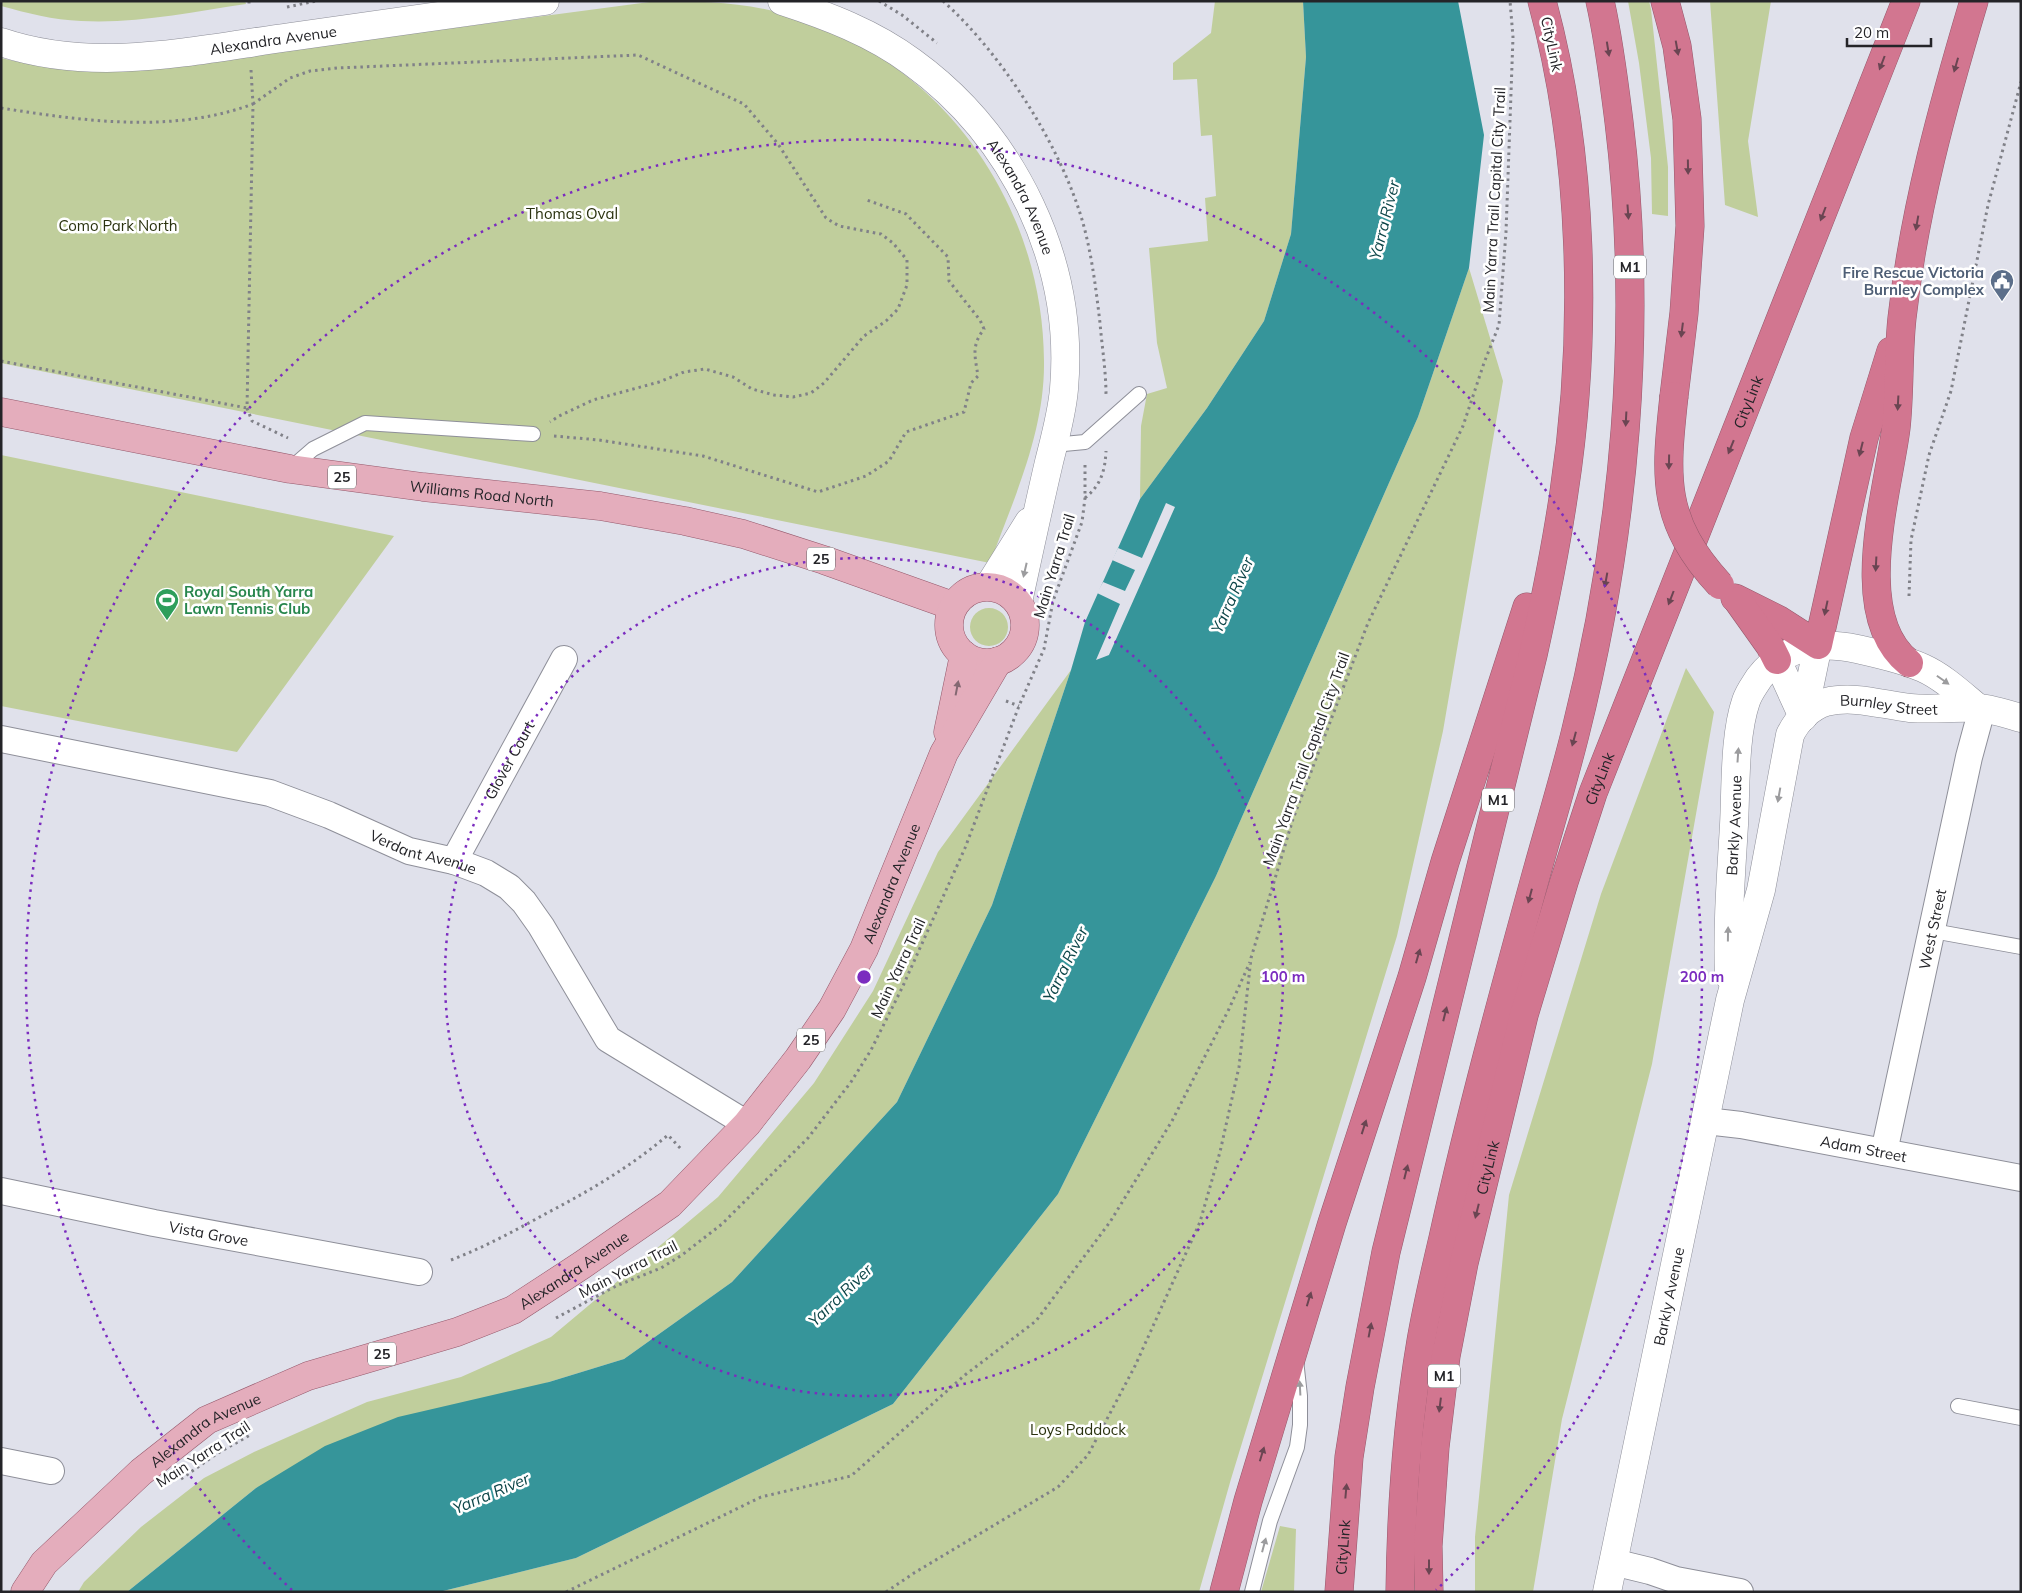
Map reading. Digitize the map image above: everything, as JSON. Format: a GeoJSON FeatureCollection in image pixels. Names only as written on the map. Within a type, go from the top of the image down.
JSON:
{"type":"FeatureCollection","features":[{"type":"Feature","properties":{"kind":"highway","name":"CityLink"},"geometry":{"type":"LineString","coordinates":[[1339,1592],[1349,1456],[1381,1278],[1520,709],[1549,581],[1565,492],[1576,362],[1578,281],[1576,233],[1567,129],[1559,78],[1542,1]]}},
{"type":"Feature","properties":{"kind":"highway","name":"M1"},"geometry":{"type":"LineString","coordinates":[[1400,1592],[1402,1505],[1408,1430],[1421,1339],[1460,1162],[1575,734],[1596,637],[1615,532],[1624,454],[1630,319],[1630,245],[1618,114],[1600,1]]}},
{"type":"Feature","properties":{"kind":"highway"},"geometry":{"type":"LineString","coordinates":[[1665,1],[1677,46],[1687,119],[1690,226],[1684,313],[1668,466],[1673,506],[1681,531],[1702,566],[1728,591],[1770,646],[1777,660]]}},
{"type":"Feature","properties":{"kind":"highway","name":"CityLink"},"geometry":{"type":"LineString","coordinates":[[1429,1592],[1428,1546],[1446,1356],[1464,1263],[1526,1006],[1564,882],[1594,793],[1906,1]]}},
{"type":"Feature","properties":{"kind":"highway"},"geometry":{"type":"LineString","coordinates":[[1909,663],[1894,648],[1886,633],[1880,612],[1875,578],[1878,543],[1898,410],[1902,319],[1921,203],[1928,168],[1974,1]]}},
{"type":"Feature","properties":{"kind":"highway"},"geometry":{"type":"LineString","coordinates":[[1728,591],[1818,644],[1864,438],[1902,319]]}},
{"type":"Feature","properties":{"kind":"highway"},"geometry":{"type":"LineString","coordinates":[[1224,1592],[1248,1501],[1332,1223],[1412,977],[1448,853],[1565,492]]}},
{"type":"Feature","properties":{"kind":"main road","name":"Alexandra Avenue"},"geometry":{"type":"LineString","coordinates":[[1,42],[67,58],[100,59],[152,55],[545,1]]}},
{"type":"Feature","properties":{"kind":"main road","name":"Alexandra Avenue"},"geometry":{"type":"LineString","coordinates":[[782,1],[820,13],[869,35],[911,61],[944,87],[993,141],[1018,180],[1039,222],[1054,272],[1064,324],[1064,389],[1018,602]]}},
{"type":"Feature","properties":{"kind":"main road","name":"Williams Road North"},"geometry":{"type":"LineString","coordinates":[[1,412],[290,469],[423,487],[600,506],[685,521],[743,534],[824,560],[953,606]]}},
{"type":"Feature","properties":{"kind":"main road","name":"Alexandra Avenue"},"geometry":{"type":"LineString","coordinates":[[989,586],[1040,505]]}},
{"type":"Feature","properties":{"kind":"main road"},"geometry":{"type":"LineString","coordinates":[[998,661],[985,663],[972,660],[964,655],[953,642],[949,630],[949,618],[953,606],[968,591],[978,587],[989,586],[1010,594],[1018,602]]}},
{"type":"Feature","properties":{"kind":"main road","name":"25"},"geometry":{"type":"LineString","coordinates":[[998,661],[1013,652],[1023,637],[1024,619],[1018,602]]}},
{"type":"Feature","properties":{"kind":"main road","name":"Barkly Avenue"},"geometry":{"type":"LineString","coordinates":[[1607,1592],[1730,1000],[1761,890],[1790,735],[1803,716],[1818,644],[1796,649],[1777,660],[1766,670],[1749,694],[1740,732],[1728,926],[1730,1000]]}},
{"type":"Feature","properties":{"kind":"main road","name":"Burnley Street"},"geometry":{"type":"LineString","coordinates":[[1818,644],[1847,647],[1924,668],[1980,708]]}},
{"type":"Feature","properties":{"kind":"main road","name":"Alexandra Avenue"},"geometry":{"type":"LineString","coordinates":[[944,754],[964,655]]}},
{"type":"Feature","properties":{"kind":"main road"},"geometry":{"type":"LineString","coordinates":[[1777,660],[1803,716]]}},
{"type":"Feature","properties":{"kind":"main road","name":"Alexandra Avenue"},"geometry":{"type":"LineString","coordinates":[[25,1592],[44,1563],[141,1472],[208,1420],[308,1376],[457,1332],[513,1310],[670,1204],[747,1124],[798,1059],[832,1009],[864,950],[944,754],[998,661]]}},
{"type":"Feature","properties":{"kind":"main road","name":"Burnley Street"},"geometry":{"type":"LineString","coordinates":[[1803,716],[1821,704],[1846,700],[1924,709],[1980,708],[2021,718]]}},
{"type":"Feature","properties":{"kind":"street","name":"Glover Court"},"geometry":{"type":"LineString","coordinates":[[454,861],[564,659]]}},
{"type":"Feature","properties":{"kind":"street","name":"West Street"},"geometry":{"type":"LineString","coordinates":[[1884,1152],[1980,708]]}},
{"type":"Feature","properties":{"kind":"street","name":"Verdant Avenue"},"geometry":{"type":"LineString","coordinates":[[1,739],[270,794],[328,815],[409,851],[454,861],[486,873],[509,886],[524,902],[541,926],[608,1039],[747,1124]]}},
{"type":"Feature","properties":{"kind":"street","name":"Adam Street"},"geometry":{"type":"LineString","coordinates":[[1706,1121],[2021,1178]]}},
{"type":"Feature","properties":{"kind":"street","name":"Vista Grove"},"geometry":{"type":"LineString","coordinates":[[1,1191],[154,1223],[419,1272]]}},
{"type":"Feature","properties":{"kind":"street"},"geometry":{"type":"LineString","coordinates":[[1,1461],[51,1471]]}},
{"type":"Feature","properties":{"kind":"street"},"geometry":{"type":"LineString","coordinates":[[1613,1562],[1650,1570],[1676,1580],[1740,1592]]}},
{"type":"Feature","properties":{"kind":"lane"},"geometry":{"type":"LineString","coordinates":[[1053,445],[1085,442],[1138,394]]}},
{"type":"Feature","properties":{"kind":"lane"},"geometry":{"type":"LineString","coordinates":[[290,469],[313,449],[365,423],[533,434]]}},
{"type":"Feature","properties":{"kind":"lane"},"geometry":{"type":"LineString","coordinates":[[1933,930],[2021,947]]}},
{"type":"Feature","properties":{"kind":"lane"},"geometry":{"type":"LineString","coordinates":[[1252,1592],[1270,1522],[1297,1447],[1300,1426],[1300,1396],[1294,1348]]}},
{"type":"Feature","properties":{"kind":"lane"},"geometry":{"type":"LineString","coordinates":[[1958,1406],[2021,1418]]}},
{"type":"Feature","properties":{"kind":"path"},"geometry":{"type":"LineString","coordinates":[[249,1],[249,7]]}},
{"type":"Feature","properties":{"kind":"path"},"geometry":{"type":"LineString","coordinates":[[284,8],[316,1]]}},
{"type":"Feature","properties":{"kind":"path"},"geometry":{"type":"LineString","coordinates":[[879,1],[902,15],[939,45]]}},
{"type":"Feature","properties":{"kind":"path","name":"Main Yarra Trail Capital City Trail"},"geometry":{"type":"LineString","coordinates":[[886,1592],[914,1573],[1058,1487],[1088,1455],[1135,1366],[1200,1222],[1220,1152],[1239,1067],[1252,958],[1293,819],[1368,623],[1463,426],[1499,325],[1506,232],[1512,76],[1513,37],[1510,1]]}},
{"type":"Feature","properties":{"kind":"path"},"geometry":{"type":"LineString","coordinates":[[1,108],[67,118],[132,122],[178,121],[238,109],[253,104],[290,78],[310,71],[337,68],[638,55],[679,72],[750,108],[778,144],[826,218],[840,226],[881,234],[893,243],[907,260],[907,285],[898,309],[886,321],[864,336],[824,383],[811,393],[793,397],[774,395],[752,389],[733,377],[705,369],[684,372],[659,382],[593,400],[559,416],[533,434]]}},
{"type":"Feature","properties":{"kind":"path"},"geometry":{"type":"LineString","coordinates":[[255,62],[251,71],[253,104],[247,408],[252,421],[313,449]]}},
{"type":"Feature","properties":{"kind":"path"},"geometry":{"type":"LineString","coordinates":[[1909,596],[1911,540],[1929,455],[1951,391],[1988,205],[2021,82]]}},
{"type":"Feature","properties":{"kind":"path"},"geometry":{"type":"LineString","coordinates":[[533,434],[599,440],[703,456],[818,492],[866,476],[889,461],[906,432],[964,412],[972,383],[978,376],[975,355],[976,339],[984,329],[980,320],[949,281],[948,257],[906,214],[864,199]]}},
{"type":"Feature","properties":{"kind":"path"},"geometry":{"type":"LineString","coordinates":[[1,361],[247,408]]}},
{"type":"Feature","properties":{"kind":"path","name":"Main Yarra Trail"},"geometry":{"type":"LineString","coordinates":[[551,1320],[616,1286],[660,1268],[682,1255],[722,1224],[808,1138],[850,1082],[871,1050],[902,988],[965,848],[1019,706],[1044,649],[1053,602],[1082,522],[1085,498],[1085,442]]}},
{"type":"Feature","properties":{"kind":"path"},"geometry":{"type":"LineString","coordinates":[[566,1592],[761,1497],[851,1476],[965,1376],[1036,1321],[1110,1222],[1172,1122],[1252,958]]}},
{"type":"Feature","properties":{"kind":"path"},"geometry":{"type":"LineString","coordinates":[[452,1260],[488,1246],[594,1188],[639,1159],[668,1135],[682,1150]]}},
{"type":"Feature","properties":{"kind":"path","name":"Main Yarra Trail"},"geometry":{"type":"LineString","coordinates":[[180,1480],[218,1453],[258,1431]]}},
{"type":"Feature","properties":{"kind":"green space"},"geometry":{"type":"Polygon","coordinates":[[[1,1],[245,1],[246,4],[164,17],[102,21],[40,16],[1,6],[1,1]]]}},
{"type":"Feature","properties":{"kind":"green space"},"geometry":{"type":"Polygon","coordinates":[[[657,1],[713,2],[741,5],[769,10],[828,29],[881,58],[928,94],[968,138],[1000,187],[1024,242],[1039,300],[1044,361],[1043,387],[1034,439],[1018,489],[990,563],[1,363],[1,58],[66,69],[130,71],[657,1]]]}},
{"type":"Feature","properties":{"kind":"green space"},"geometry":{"type":"Polygon","coordinates":[[[1215,1],[1303,1],[1306,57],[1291,234],[1264,321],[1207,408],[1140,499],[1141,426],[1147,394],[1167,388],[1157,343],[1149,248],[1208,241],[1205,198],[1216,196],[1212,135],[1201,136],[1197,79],[1173,80],[1173,63],[1211,33],[1215,1]]]}},
{"type":"Feature","properties":{"kind":"green space"},"geometry":{"type":"Polygon","coordinates":[[[1628,1],[1649,1],[1651,9],[1668,167],[1668,216],[1652,214],[1651,158],[1639,63],[1628,1]]]}},
{"type":"Feature","properties":{"kind":"green space"},"geometry":{"type":"Polygon","coordinates":[[[1710,1],[1771,1],[1748,141],[1758,217],[1725,205],[1710,1]]]}},
{"type":"Feature","properties":{"kind":"green space","name":"Loys Paddock"},"geometry":{"type":"Polygon","coordinates":[[[1469,268],[1503,381],[1443,731],[1397,936],[1231,1479],[1199,1592],[439,1592],[576,1558],[893,1404],[1058,1194],[1216,876],[1418,417],[1469,268]]]}},
{"type":"Feature","properties":{"kind":"green space","name":"Royal South Yarra Lawn Tennis Club"},"geometry":{"type":"Polygon","coordinates":[[[1,455],[394,536],[237,752],[1,706],[1,455]]]}},
{"type":"Feature","properties":{"kind":"green space"},"geometry":{"type":"Polygon","coordinates":[[[989,608],[1002,614],[1008,627],[1002,640],[989,646],[976,640],[970,627],[976,614],[989,608]]]}},
{"type":"Feature","properties":{"kind":"green space"},"geometry":{"type":"Polygon","coordinates":[[[1686,668],[1714,712],[1652,1064],[1562,1419],[1533,1592],[1475,1592],[1475,1537],[1509,1195],[1601,894],[1686,668]]]}},
{"type":"Feature","properties":{"kind":"green space"},"geometry":{"type":"Polygon","coordinates":[[[1071,670],[992,905],[897,1102],[732,1282],[624,1359],[549,1382],[256,1488],[127,1592],[78,1592],[84,1582],[141,1527],[204,1478],[254,1452],[367,1402],[461,1377],[551,1337],[718,1197],[814,1083],[873,991],[938,852],[1071,670]]]}},
{"type":"Feature","properties":{"kind":"green space"},"geometry":{"type":"Polygon","coordinates":[[[1280,1526],[1296,1529],[1294,1592],[1261,1592],[1280,1526]]]}},
{"type":"Feature","properties":{"kind":"water","name":"Yarra River"},"geometry":{"type":"Polygon","coordinates":[[[1303,1],[1458,1],[1484,135],[1469,268],[1418,417],[1216,876],[1058,1194],[893,1404],[576,1558],[439,1592],[127,1592],[256,1488],[325,1446],[398,1417],[549,1382],[624,1359],[732,1282],[897,1102],[992,905],[1071,670],[1085,622],[1140,499],[1207,408],[1264,321],[1291,234],[1306,57],[1303,1]]]}},
{"type":"Feature","properties":{"kind":"pier"},"geometry":{"type":"Polygon","coordinates":[[[1166,503],[1175,507],[1109,655],[1096,660],[1120,604],[1097,593],[1103,582],[1125,591],[1135,570],[1112,560],[1118,548],[1142,558],[1166,503]]]}},
{"type":"Feature","properties":{"kind":"place","name":"Fire Rescue Victoria Burnley Complex"},"geometry":{"type":"Point","coordinates":[2002,302]}},
{"type":"Feature","properties":{"kind":"place","name":"Royal South Yarra Lawn Tennis Club"},"geometry":{"type":"Point","coordinates":[167,621]}},
{"type":"Feature","properties":{"kind":"park label","name":"Thomas Oval"},"geometry":{"type":"Point","coordinates":[572,213]}},
{"type":"Feature","properties":{"kind":"park label","name":"Como Park North"},"geometry":{"type":"Point","coordinates":[118,225]}}]}
